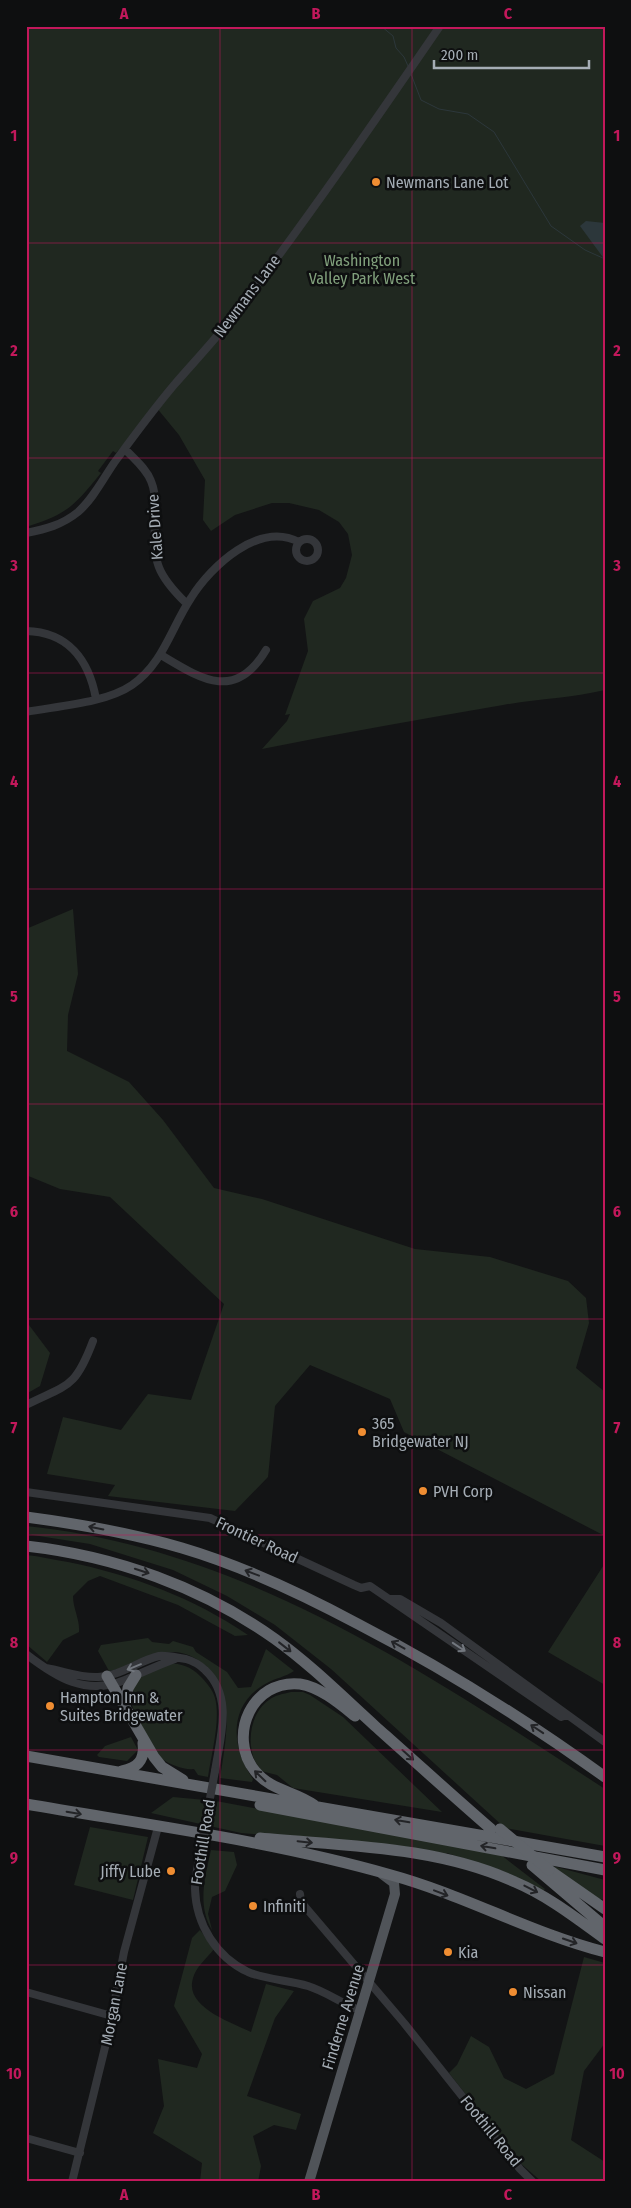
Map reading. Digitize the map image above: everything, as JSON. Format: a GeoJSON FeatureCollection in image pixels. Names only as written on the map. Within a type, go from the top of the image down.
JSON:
{"type":"FeatureCollection","features":[{"type":"Feature","properties":{"kind":"highway"},"geometry":{"type":"LineString","coordinates":[[26,1517],[131,1535],[182,1548],[255,1574],[318,1603],[417,1656],[605,1769]]}},
{"type":"Feature","properties":{"kind":"highway"},"geometry":{"type":"LineString","coordinates":[[26,1546],[66,1551],[109,1561],[152,1575],[204,1598],[274,1639],[320,1675],[465,1806],[549,1870],[605,1909]]}},
{"type":"Feature","properties":{"kind":"highway"},"geometry":{"type":"LineString","coordinates":[[125,1708],[128,1688],[136,1675]]}},
{"type":"Feature","properties":{"kind":"highway"},"geometry":{"type":"LineString","coordinates":[[110,1680],[143,1742],[162,1768],[191,1785]]}},
{"type":"Feature","properties":{"kind":"highway"},"geometry":{"type":"LineString","coordinates":[[316,1807],[303,1796],[290,1794],[271,1785],[252,1766],[244,1750],[242,1737],[244,1725],[252,1705],[259,1697],[274,1688],[286,1684],[299,1684],[323,1693],[363,1722],[375,1725]]}},
{"type":"Feature","properties":{"kind":"highway"},"geometry":{"type":"LineString","coordinates":[[553,1739],[605,1777]]}},
{"type":"Feature","properties":{"kind":"highway"},"geometry":{"type":"LineString","coordinates":[[111,1771],[131,1769],[140,1764],[144,1752],[143,1742]]}},
{"type":"Feature","properties":{"kind":"highway"},"geometry":{"type":"LineString","coordinates":[[26,1756],[605,1857]]}},
{"type":"Feature","properties":{"kind":"highway"},"geometry":{"type":"LineString","coordinates":[[141,1776],[150,1784],[605,1870]]}},
{"type":"Feature","properties":{"kind":"highway"},"geometry":{"type":"LineString","coordinates":[[26,1804],[292,1851],[375,1870],[416,1883],[545,1932],[605,1952]]}},
{"type":"Feature","properties":{"kind":"highway"},"geometry":{"type":"LineString","coordinates":[[495,1829],[532,1865],[605,1928]]}},
{"type":"Feature","properties":{"kind":"highway"},"geometry":{"type":"LineString","coordinates":[[221,1838],[245,1837],[392,1851],[465,1864],[515,1882],[538,1893],[563,1908],[605,1940]]}},
{"type":"Feature","properties":{"kind":"main road"},"geometry":{"type":"LineString","coordinates":[[375,1870],[392,1880],[395,1894]]}},
{"type":"Feature","properties":{"kind":"main road"},"geometry":{"type":"LineString","coordinates":[[395,1894],[400,1888],[416,1883]]}},
{"type":"Feature","properties":{"kind":"main road","name":"Finderne Avenue"},"geometry":{"type":"LineString","coordinates":[[309,2182],[395,1894]]}},
{"type":"Feature","properties":{"kind":"street","name":"Newmans Lane"},"geometry":{"type":"LineString","coordinates":[[26,533],[51,528],[79,510],[174,385],[230,320],[344,166],[440,26]]}},
{"type":"Feature","properties":{"kind":"street","name":"Kale Drive"},"geometry":{"type":"LineString","coordinates":[[124,449],[146,471],[155,493],[154,545],[159,570],[170,587],[187,604]]}},
{"type":"Feature","properties":{"kind":"street"},"geometry":{"type":"LineString","coordinates":[[26,712],[96,699],[118,693],[132,685],[149,671],[161,655],[187,604],[213,571],[242,547],[253,542],[277,537],[292,538],[299,542]]}},
{"type":"Feature","properties":{"kind":"street"},"geometry":{"type":"LineString","coordinates":[[26,631],[36,631],[60,639],[79,656],[90,673],[96,699]]}},
{"type":"Feature","properties":{"kind":"street"},"geometry":{"type":"LineString","coordinates":[[161,655],[199,677],[224,682],[240,679],[248,673],[256,666],[266,650]]}},
{"type":"Feature","properties":{"kind":"street"},"geometry":{"type":"LineString","coordinates":[[26,1405],[59,1390],[79,1374],[93,1341]]}},
{"type":"Feature","properties":{"kind":"street","name":"Frontier Road"},"geometry":{"type":"LineString","coordinates":[[26,1492],[210,1518],[354,1586],[360,1588],[370,1586],[561,1717],[567,1715],[605,1742]]}},
{"type":"Feature","properties":{"kind":"street","name":"Foothill Road"},"geometry":{"type":"LineString","coordinates":[[26,1654],[58,1677],[76,1684],[136,1675],[176,1658]]}},
{"type":"Feature","properties":{"kind":"street","name":"Foothill Road"},"geometry":{"type":"LineString","coordinates":[[110,1680],[159,1656],[189,1660],[210,1675],[219,1691],[224,1714],[195,1887],[202,1923],[220,1951],[231,1962],[248,1972],[313,1988],[360,2010]]}},
{"type":"Feature","properties":{"kind":"street","name":"Morgan Lane"},"geometry":{"type":"LineString","coordinates":[[72,2182],[112,2016],[124,1952],[158,1827]]}},
{"type":"Feature","properties":{"kind":"street","name":"Foothill Road"},"geometry":{"type":"LineString","coordinates":[[300,1894],[301,1902],[369,1981],[533,2182]]}},
{"type":"Feature","properties":{"kind":"street"},"geometry":{"type":"LineString","coordinates":[[26,1992],[112,2016]]}},
{"type":"Feature","properties":{"kind":"street"},"geometry":{"type":"LineString","coordinates":[[26,2138],[80,2153]]}},
{"type":"Feature","properties":{"kind":"green space","name":"Washington Valley Park West"},"geometry":{"type":"Polygon","coordinates":[[[26,26],[605,26],[605,690],[503,705],[262,749],[287,721],[290,714],[285,715],[308,651],[304,619],[313,601],[340,588],[346,578],[352,555],[348,534],[339,522],[319,510],[289,503],[272,503],[235,515],[211,531],[203,520],[205,480],[179,435],[156,407],[116,453],[113,451],[98,471],[101,473],[84,494],[69,508],[26,527],[26,26]]]}},
{"type":"Feature","properties":{"kind":"green space"},"geometry":{"type":"Polygon","coordinates":[[[73,909],[78,974],[68,1015],[67,1051],[129,1082],[163,1120],[214,1188],[262,1199],[415,1249],[490,1257],[568,1281],[586,1298],[589,1323],[576,1368],[605,1392],[605,1536],[404,1432],[390,1399],[310,1365],[275,1406],[268,1477],[235,1511],[108,1496],[115,1485],[47,1474],[63,1417],[121,1430],[148,1394],[191,1400],[224,1304],[110,1197],[60,1189],[26,1175],[26,929],[73,909]]]}},
{"type":"Feature","properties":{"kind":"green space"},"geometry":{"type":"Polygon","coordinates":[[[26,1321],[50,1353],[40,1386],[26,1394],[26,1321]]]}},
{"type":"Feature","properties":{"kind":"green space"},"geometry":{"type":"Polygon","coordinates":[[[26,1526],[106,1539],[183,1560],[258,1588],[330,1622],[401,1661],[470,1702],[605,1789],[605,1846],[505,1828],[331,1669],[275,1625],[227,1596],[173,1570],[90,1544],[26,1534],[26,1526]]]}},
{"type":"Feature","properties":{"kind":"green space"},"geometry":{"type":"Polygon","coordinates":[[[26,1555],[92,1567],[139,1581],[184,1599],[248,1635],[235,1636],[178,1605],[100,1576],[88,1581],[73,1596],[79,1632],[63,1640],[47,1662],[26,1644],[26,1555]]]}},
{"type":"Feature","properties":{"kind":"green space"},"geometry":{"type":"Polygon","coordinates":[[[605,1563],[605,1685],[548,1652],[605,1563]]]}},
{"type":"Feature","properties":{"kind":"green space"},"geometry":{"type":"Polygon","coordinates":[[[148,1638],[152,1642],[169,1644],[173,1641],[193,1647],[196,1652],[227,1672],[238,1688],[251,1687],[266,1649],[294,1671],[267,1683],[254,1692],[239,1714],[237,1741],[240,1754],[253,1779],[252,1782],[220,1778],[225,1748],[225,1702],[213,1675],[202,1663],[185,1654],[166,1652],[109,1671],[98,1651],[101,1645],[148,1638]]]}},
{"type":"Feature","properties":{"kind":"green space"},"geometry":{"type":"Polygon","coordinates":[[[168,1663],[182,1665],[193,1670],[207,1683],[214,1695],[217,1717],[208,1777],[198,1775],[194,1769],[177,1767],[162,1759],[132,1705],[133,1689],[140,1676],[168,1663]]]}},
{"type":"Feature","properties":{"kind":"green space"},"geometry":{"type":"Polygon","coordinates":[[[291,1692],[303,1692],[310,1695],[343,1717],[442,1812],[293,1788],[277,1775],[261,1771],[252,1753],[251,1737],[254,1720],[263,1705],[269,1700],[291,1692]]]}},
{"type":"Feature","properties":{"kind":"green space"},"geometry":{"type":"Polygon","coordinates":[[[131,1737],[138,1750],[127,1761],[99,1757],[97,1755],[105,1746],[131,1737]]]}},
{"type":"Feature","properties":{"kind":"green space"},"geometry":{"type":"Polygon","coordinates":[[[173,1797],[216,1801],[501,1855],[545,1889],[543,1891],[503,1871],[447,1853],[445,1855],[374,1844],[241,1833],[151,1813],[173,1797]]]}},
{"type":"Feature","properties":{"kind":"green space"},"geometry":{"type":"Polygon","coordinates":[[[90,1827],[148,1837],[133,1900],[74,1885],[90,1827]]]}},
{"type":"Feature","properties":{"kind":"green space"},"geometry":{"type":"Polygon","coordinates":[[[211,1850],[234,1852],[237,1865],[225,1891],[212,1897],[208,1914],[212,1930],[207,1920],[204,1901],[205,1881],[211,1850]]]}},
{"type":"Feature","properties":{"kind":"green space"},"geometry":{"type":"Polygon","coordinates":[[[549,1865],[605,1880],[605,1900],[596,1898],[549,1865]]]}},
{"type":"Feature","properties":{"kind":"green space"},"geometry":{"type":"Polygon","coordinates":[[[200,1930],[214,1949],[197,1970],[193,1978],[192,1988],[195,1997],[211,2012],[251,2032],[266,1984],[294,1991],[275,2018],[247,2096],[301,2114],[296,2130],[274,2125],[253,2136],[261,2166],[258,2182],[200,2182],[202,2163],[153,2133],[164,2106],[158,2059],[197,2068],[202,2054],[174,2006],[192,1938],[200,1930]]]}},
{"type":"Feature","properties":{"kind":"green space"},"geometry":{"type":"Polygon","coordinates":[[[584,1957],[605,1963],[605,2043],[584,2071],[571,2140],[605,2162],[605,2182],[542,2182],[519,2162],[449,2073],[457,2065],[471,2036],[489,2047],[504,2078],[526,2089],[554,2074],[584,1957]]]}},
{"type":"Feature","properties":{"kind":"shaded area"},"geometry":{"type":"Polygon","coordinates":[[[586,221],[605,223],[605,260],[580,226],[586,221]]]}},
{"type":"Feature","properties":{"kind":"waterway"},"geometry":{"type":"LineString","coordinates":[[381,26],[393,36],[396,48],[404,57],[408,66]]}},
{"type":"Feature","properties":{"kind":"waterway"},"geometry":{"type":"LineString","coordinates":[[411,74],[421,100],[439,109],[468,114],[494,132],[551,226],[585,250],[605,259]]}},
{"type":"Feature","properties":{"kind":"place","name":"Newmans Lane Lot"},"geometry":{"type":"Point","coordinates":[376,182]}},
{"type":"Feature","properties":{"kind":"place","name":"365 Bridgewater NJ"},"geometry":{"type":"Point","coordinates":[362,1432]}},
{"type":"Feature","properties":{"kind":"place","name":"PVH Corp"},"geometry":{"type":"Point","coordinates":[423,1491]}},
{"type":"Feature","properties":{"kind":"place","name":"Hampton Inn & Suites Bridgewater"},"geometry":{"type":"Point","coordinates":[50,1706]}},
{"type":"Feature","properties":{"kind":"place","name":"Jiffy Lube"},"geometry":{"type":"Point","coordinates":[171,1871]}},
{"type":"Feature","properties":{"kind":"place","name":"Infiniti"},"geometry":{"type":"Point","coordinates":[253,1906]}},
{"type":"Feature","properties":{"kind":"place","name":"Kia"},"geometry":{"type":"Point","coordinates":[448,1952]}},
{"type":"Feature","properties":{"kind":"place","name":"Nissan"},"geometry":{"type":"Point","coordinates":[513,1992]}}]}
